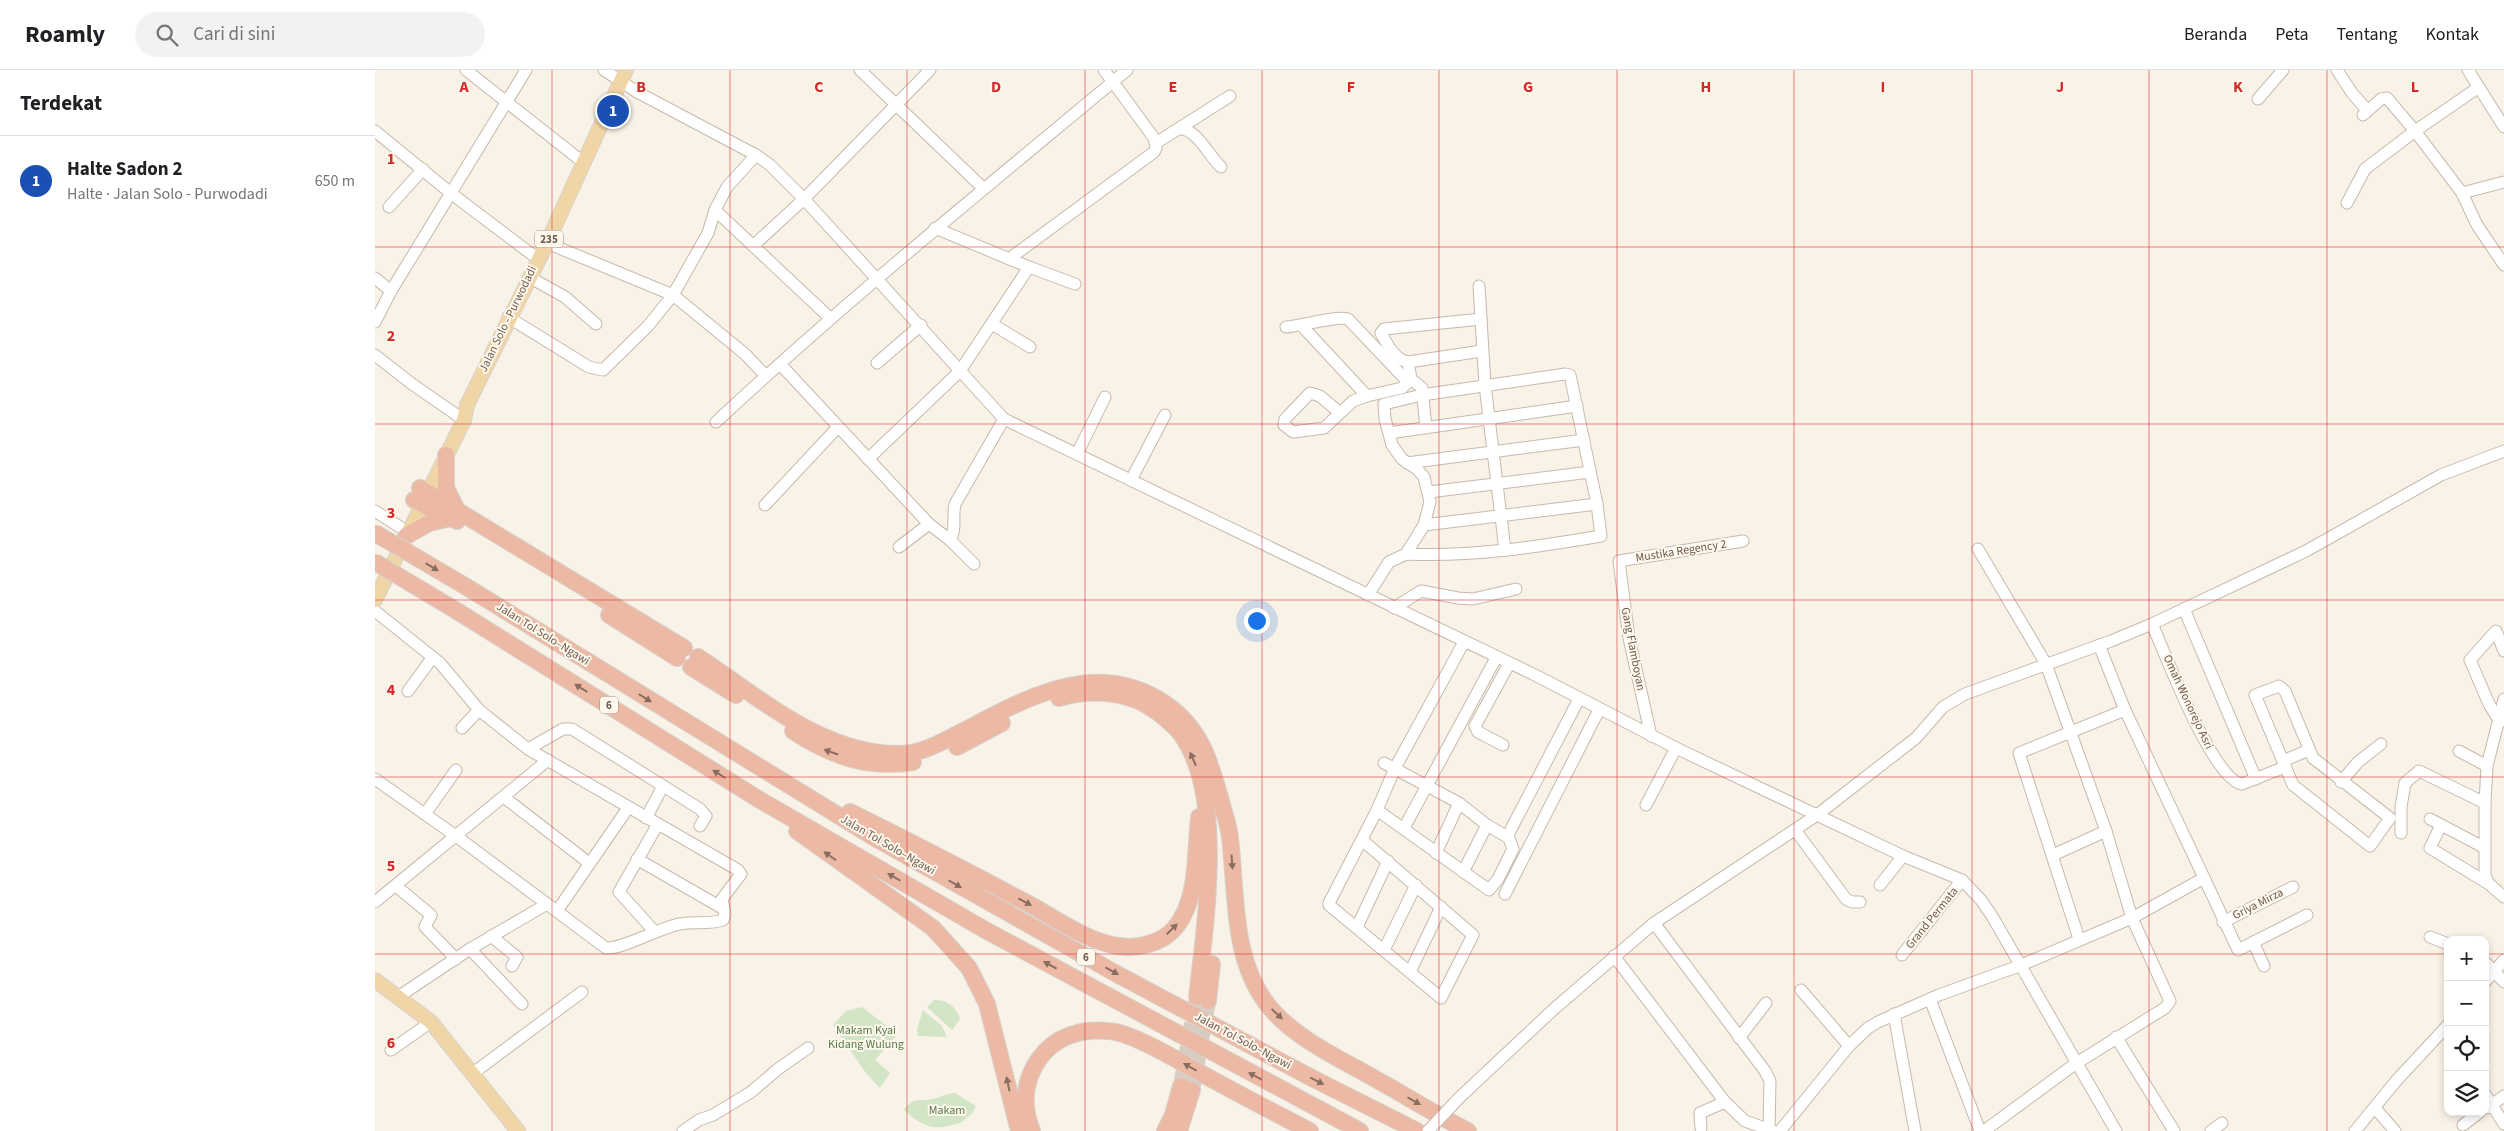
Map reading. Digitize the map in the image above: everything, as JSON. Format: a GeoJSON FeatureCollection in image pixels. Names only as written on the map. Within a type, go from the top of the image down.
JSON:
{"type":"FeatureCollection","features":[{"type":"Feature","properties":{"kind":"highway"},"geometry":{"type":"LineString","coordinates":[[447,445],[446,488],[454,514]]}},
{"type":"Feature","properties":{"kind":"highway"},"geometry":{"type":"LineString","coordinates":[[421,496],[454,514],[522,560],[681,653]]}},
{"type":"Feature","properties":{"kind":"highway"},"geometry":{"type":"LineString","coordinates":[[403,531],[454,514]]}},
{"type":"Feature","properties":{"kind":"highway","name":"Jalan Tol Solo–Ngawi"},"geometry":{"type":"LineString","coordinates":[[375,533],[470,589],[762,770],[1003,911],[1310,1077],[1417,1131]]}},
{"type":"Feature","properties":{"kind":"highway","name":"Jalan Tol Solo–Ngawi"},"geometry":{"type":"LineString","coordinates":[[375,562],[457,610],[760,800],[996,936],[1360,1131]]}},
{"type":"Feature","properties":{"kind":"highway"},"geometry":{"type":"LineString","coordinates":[[1220,798],[1216,929],[1203,999],[1208,819],[1200,775],[1183,737],[1149,706],[1136,699],[1109,692],[1065,697],[1039,704],[953,749],[922,760],[892,765],[856,761],[819,748],[695,662],[806,729],[860,750],[902,754],[935,745],[1038,695],[1081,683],[1100,681],[1125,684],[1142,690],[1167,705],[1191,725],[1208,756],[1220,798],[1230,835],[1240,940],[1248,969],[1271,1009],[1316,1045],[1469,1131]]}},
{"type":"Feature","properties":{"kind":"highway"},"geometry":{"type":"LineString","coordinates":[[762,770],[911,841],[1087,935],[1119,946],[1142,946],[1156,942],[1173,930],[1187,909],[1191,889],[1202,788]]}},
{"type":"Feature","properties":{"kind":"highway"},"geometry":{"type":"LineString","coordinates":[[760,800],[814,844],[933,928],[969,968],[987,1004],[1019,1131]]}},
{"type":"Feature","properties":{"kind":"highway"},"geometry":{"type":"LineString","coordinates":[[1032,1131],[1026,1116],[1025,1094],[1030,1074],[1040,1058],[1057,1042],[1072,1033],[1111,1030],[1156,1048],[1310,1131]]}},
{"type":"Feature","properties":{"kind":"highway"},"geometry":{"type":"LineString","coordinates":[[1165,1131],[1186,1088],[1179,1131]]}},
{"type":"Feature","properties":{"kind":"main road","name":"Jalan Solo - Purwodadi"},"geometry":{"type":"LineString","coordinates":[[375,580],[421,496],[467,405],[508,317],[547,243],[623,76]]}},
{"type":"Feature","properties":{"kind":"main road","name":"Jalan Solo - Purwodadi"},"geometry":{"type":"LineString","coordinates":[[375,600],[403,531]]}},
{"type":"Feature","properties":{"kind":"main road"},"geometry":{"type":"LineString","coordinates":[[375,980],[431,1022],[518,1131]]}},
{"type":"Feature","properties":{"kind":"street"},"geometry":{"type":"LineString","coordinates":[[466,70],[584,163]]}},
{"type":"Feature","properties":{"kind":"street"},"geometry":{"type":"LineString","coordinates":[[375,322],[391,291],[526,70]]}},
{"type":"Feature","properties":{"kind":"street"},"geometry":{"type":"LineString","coordinates":[[604,70],[623,76],[770,165],[921,325],[1004,419],[1368,594],[1651,736],[1903,856],[1962,880],[1981,900],[2075,1064],[2116,1131]]}},
{"type":"Feature","properties":{"kind":"street"},"geometry":{"type":"LineString","coordinates":[[860,70],[983,188]]}},
{"type":"Feature","properties":{"kind":"street"},"geometry":{"type":"LineString","coordinates":[[754,245],[804,199],[898,105],[930,70]]}},
{"type":"Feature","properties":{"kind":"street"},"geometry":{"type":"LineString","coordinates":[[1103,70],[1156,143]]}},
{"type":"Feature","properties":{"kind":"street"},"geometry":{"type":"LineString","coordinates":[[716,422],[830,318],[935,228],[1127,70]]}},
{"type":"Feature","properties":{"kind":"street"},"geometry":{"type":"LineString","coordinates":[[2258,99],[2283,70]]}},
{"type":"Feature","properties":{"kind":"street"},"geometry":{"type":"LineString","coordinates":[[2337,70],[2365,112],[2381,99],[2387,98],[2415,131],[2462,193],[2477,225],[2504,265]]}},
{"type":"Feature","properties":{"kind":"street"},"geometry":{"type":"LineString","coordinates":[[2468,70],[2502,120]]}},
{"type":"Feature","properties":{"kind":"street"},"geometry":{"type":"LineString","coordinates":[[2347,203],[2365,169],[2415,131],[2479,87]]}},
{"type":"Feature","properties":{"kind":"street"},"geometry":{"type":"LineString","coordinates":[[1009,259],[1154,152],[1156,143],[1230,96]]}},
{"type":"Feature","properties":{"kind":"street"},"geometry":{"type":"LineString","coordinates":[[1180,129],[1194,134],[1211,158],[1221,167]]}},
{"type":"Feature","properties":{"kind":"street"},"geometry":{"type":"LineString","coordinates":[[375,131],[452,194],[538,260]]}},
{"type":"Feature","properties":{"kind":"street"},"geometry":{"type":"LineString","coordinates":[[508,317],[589,367],[601,370],[648,326],[673,295],[708,233],[715,210],[727,187],[756,155]]}},
{"type":"Feature","properties":{"kind":"street"},"geometry":{"type":"LineString","coordinates":[[389,207],[423,169]]}},
{"type":"Feature","properties":{"kind":"street"},"geometry":{"type":"LineString","coordinates":[[2462,193],[2504,182]]}},
{"type":"Feature","properties":{"kind":"street"},"geometry":{"type":"LineString","coordinates":[[715,210],[830,318]]}},
{"type":"Feature","properties":{"kind":"street"},"geometry":{"type":"LineString","coordinates":[[935,228],[1075,284]]}},
{"type":"Feature","properties":{"kind":"street"},"geometry":{"type":"LineString","coordinates":[[547,243],[673,295],[729,341],[766,376]]}},
{"type":"Feature","properties":{"kind":"street"},"geometry":{"type":"LineString","coordinates":[[868,459],[960,371],[1029,267]]}},
{"type":"Feature","properties":{"kind":"street"},"geometry":{"type":"LineString","coordinates":[[529,277],[565,297],[597,324]]}},
{"type":"Feature","properties":{"kind":"street"},"geometry":{"type":"LineString","coordinates":[[375,278],[391,291]]}},
{"type":"Feature","properties":{"kind":"street"},"geometry":{"type":"LineString","coordinates":[[1479,286],[1485,385],[1503,517],[1505,550]]}},
{"type":"Feature","properties":{"kind":"street"},"geometry":{"type":"LineString","coordinates":[[1287,326],[1302,326],[1339,317],[1348,319],[1409,381],[1419,384],[1422,388],[1426,428]]}},
{"type":"Feature","properties":{"kind":"street"},"geometry":{"type":"LineString","coordinates":[[1481,319],[1382,331],[1388,346],[1401,359],[1408,362],[1482,351]]}},
{"type":"Feature","properties":{"kind":"street"},"geometry":{"type":"LineString","coordinates":[[992,324],[1030,347]]}},
{"type":"Feature","properties":{"kind":"street"},"geometry":{"type":"LineString","coordinates":[[877,364],[921,325]]}},
{"type":"Feature","properties":{"kind":"street"},"geometry":{"type":"LineString","coordinates":[[1302,326],[1367,396]]}},
{"type":"Feature","properties":{"kind":"street"},"geometry":{"type":"LineString","coordinates":[[375,355],[460,418]]}},
{"type":"Feature","properties":{"kind":"street"},"geometry":{"type":"LineString","coordinates":[[1340,413],[1319,396],[1310,393],[1285,419],[1284,425],[1293,432],[1316,431],[1324,428],[1353,401],[1402,388],[1409,381],[1408,362]]}},
{"type":"Feature","properties":{"kind":"street"},"geometry":{"type":"LineString","coordinates":[[780,364],[929,524],[950,540],[974,564]]}},
{"type":"Feature","properties":{"kind":"street"},"geometry":{"type":"LineString","coordinates":[[1368,594],[1389,562],[1406,554],[1429,555],[1505,550],[1601,536],[1597,504],[1572,379],[1567,374],[1422,395],[1384,404],[1389,434],[1395,450],[1424,478],[1429,492],[1429,511],[1423,528],[1406,554]]}},
{"type":"Feature","properties":{"kind":"street"},"geometry":{"type":"LineString","coordinates":[[1077,454],[1105,398]]}},
{"type":"Feature","properties":{"kind":"street"},"geometry":{"type":"LineString","coordinates":[[1389,434],[1577,406]]}},
{"type":"Feature","properties":{"kind":"street"},"geometry":{"type":"LineString","coordinates":[[1131,480],[1165,415]]}},
{"type":"Feature","properties":{"kind":"street"},"geometry":{"type":"LineString","coordinates":[[950,540],[955,531],[953,513],[960,494],[1004,419]]}},
{"type":"Feature","properties":{"kind":"street"},"geometry":{"type":"LineString","coordinates":[[765,505],[838,426]]}},
{"type":"Feature","properties":{"kind":"street"},"geometry":{"type":"LineString","coordinates":[[1407,463],[1584,440]]}},
{"type":"Feature","properties":{"kind":"street"},"geometry":{"type":"LineString","coordinates":[[1427,1131],[1459,1098],[1614,956],[1654,923],[1817,815],[1916,738],[1943,707],[1965,694],[2152,624],[2306,551],[2441,475],[2504,451]]}},
{"type":"Feature","properties":{"kind":"street"},"geometry":{"type":"LineString","coordinates":[[1429,492],[1499,485],[1591,472]]}},
{"type":"Feature","properties":{"kind":"street"},"geometry":{"type":"LineString","coordinates":[[1423,528],[1597,504]]}},
{"type":"Feature","properties":{"kind":"street"},"geometry":{"type":"LineString","coordinates":[[375,511],[403,531]]}},
{"type":"Feature","properties":{"kind":"street"},"geometry":{"type":"LineString","coordinates":[[899,547],[929,524]]}},
{"type":"Feature","properties":{"kind":"street"},"geometry":{"type":"LineString","coordinates":[[1423,528],[1429,555]]}},
{"type":"Feature","properties":{"kind":"street","name":"Mustika Regency 2"},"geometry":{"type":"LineString","coordinates":[[1619,561],[1743,541]]}},
{"type":"Feature","properties":{"kind":"street"},"geometry":{"type":"LineString","coordinates":[[1978,549],[2046,664],[2106,831],[2132,918],[2169,1002],[2165,1008],[2075,1064],[1985,1131]]}},
{"type":"Feature","properties":{"kind":"street","name":"Gang Flamboyan"},"geometry":{"type":"LineString","coordinates":[[1619,561],[1629,638],[1651,736]]}},
{"type":"Feature","properties":{"kind":"street"},"geometry":{"type":"LineString","coordinates":[[1394,608],[1421,591],[1458,598],[1473,598],[1516,589]]}},
{"type":"Feature","properties":{"kind":"street"},"geometry":{"type":"LineString","coordinates":[[2184,609],[2256,779]]}},
{"type":"Feature","properties":{"kind":"street"},"geometry":{"type":"LineString","coordinates":[[375,611],[433,657],[479,710],[528,750],[740,872],[740,877],[725,892],[722,899],[724,918],[718,921],[681,924],[654,931],[613,948],[606,948],[457,836],[375,779]]}},
{"type":"Feature","properties":{"kind":"street","name":"Omah Wonorejo Asri"},"geometry":{"type":"LineString","coordinates":[[2152,624],[2213,755],[2238,783],[2256,779],[2309,750]]}},
{"type":"Feature","properties":{"kind":"street"},"geometry":{"type":"LineString","coordinates":[[2499,722],[2470,660],[2496,631],[2504,651]]}},
{"type":"Feature","properties":{"kind":"street"},"geometry":{"type":"LineString","coordinates":[[1362,840],[1472,934],[1473,937],[1441,998],[1329,905],[1377,810],[1395,768],[1464,642]]}},
{"type":"Feature","properties":{"kind":"street"},"geometry":{"type":"LineString","coordinates":[[2099,645],[2125,710],[2223,922],[2238,950],[2307,915]]}},
{"type":"Feature","properties":{"kind":"street"},"geometry":{"type":"LineString","coordinates":[[408,691],[433,657]]}},
{"type":"Feature","properties":{"kind":"street"},"geometry":{"type":"LineString","coordinates":[[1404,828],[1496,658]]}},
{"type":"Feature","properties":{"kind":"street"},"geometry":{"type":"LineString","coordinates":[[1503,745],[1478,732],[1475,726],[1509,664]]}},
{"type":"Feature","properties":{"kind":"street"},"geometry":{"type":"LineString","coordinates":[[2279,686],[2284,689],[2309,750],[2318,763],[2341,782],[2390,818],[2370,846],[2293,785],[2255,695],[2279,686]]}},
{"type":"Feature","properties":{"kind":"street"},"geometry":{"type":"LineString","coordinates":[[1509,833],[1579,699]]}},
{"type":"Feature","properties":{"kind":"street"},"geometry":{"type":"LineString","coordinates":[[2489,884],[2485,876],[2487,766],[2504,699]]}},
{"type":"Feature","properties":{"kind":"street"},"geometry":{"type":"LineString","coordinates":[[462,728],[479,710]]}},
{"type":"Feature","properties":{"kind":"street"},"geometry":{"type":"LineString","coordinates":[[1505,894],[1599,710]]}},
{"type":"Feature","properties":{"kind":"street"},"geometry":{"type":"LineString","coordinates":[[2079,939],[2019,753],[2071,730],[2125,710]]}},
{"type":"Feature","properties":{"kind":"street"},"geometry":{"type":"LineString","coordinates":[[528,750],[567,728],[704,812],[706,816],[700,826]]}},
{"type":"Feature","properties":{"kind":"street"},"geometry":{"type":"LineString","coordinates":[[2341,782],[2359,762],[2381,744]]}},
{"type":"Feature","properties":{"kind":"street"},"geometry":{"type":"LineString","coordinates":[[1646,805],[1676,748]]}},
{"type":"Feature","properties":{"kind":"street"},"geometry":{"type":"LineString","coordinates":[[2459,750],[2487,766]]}},
{"type":"Feature","properties":{"kind":"street"},"geometry":{"type":"LineString","coordinates":[[375,902],[505,798],[548,760]]}},
{"type":"Feature","properties":{"kind":"street"},"geometry":{"type":"LineString","coordinates":[[1377,810],[1490,890],[1498,879],[1513,849],[1513,844],[1509,838],[1487,825],[1459,803],[1384,763]]}},
{"type":"Feature","properties":{"kind":"street"},"geometry":{"type":"LineString","coordinates":[[425,814],[456,770]]}},
{"type":"Feature","properties":{"kind":"street"},"geometry":{"type":"LineString","coordinates":[[2401,834],[2404,786],[2407,778],[2419,771],[2425,772],[2485,803]]}},
{"type":"Feature","properties":{"kind":"street"},"geometry":{"type":"LineString","coordinates":[[646,818],[663,786]]}},
{"type":"Feature","properties":{"kind":"street"},"geometry":{"type":"LineString","coordinates":[[505,798],[589,863]]}},
{"type":"Feature","properties":{"kind":"street"},"geometry":{"type":"LineString","coordinates":[[1436,853],[1459,803]]}},
{"type":"Feature","properties":{"kind":"street"},"geometry":{"type":"LineString","coordinates":[[557,911],[628,808]]}},
{"type":"Feature","properties":{"kind":"street"},"geometry":{"type":"LineString","coordinates":[[2430,819],[2485,848]]}},
{"type":"Feature","properties":{"kind":"street"},"geometry":{"type":"LineString","coordinates":[[654,931],[619,895],[637,859],[658,824]]}},
{"type":"Feature","properties":{"kind":"street"},"geometry":{"type":"LineString","coordinates":[[1463,872],[1487,825]]}},
{"type":"Feature","properties":{"kind":"street"},"geometry":{"type":"LineString","coordinates":[[2441,825],[2430,848],[2489,884],[2504,897]]}},
{"type":"Feature","properties":{"kind":"street"},"geometry":{"type":"LineString","coordinates":[[1796,830],[1846,899],[1852,902],[1861,902]]}},
{"type":"Feature","properties":{"kind":"street"},"geometry":{"type":"LineString","coordinates":[[2053,855],[2106,831]]}},
{"type":"Feature","properties":{"kind":"street"},"geometry":{"type":"LineString","coordinates":[[1880,885],[1903,856]]}},
{"type":"Feature","properties":{"kind":"street"},"geometry":{"type":"LineString","coordinates":[[637,859],[724,909]]}},
{"type":"Feature","properties":{"kind":"street"},"geometry":{"type":"LineString","coordinates":[[1357,927],[1388,861]]}},
{"type":"Feature","properties":{"kind":"street"},"geometry":{"type":"LineString","coordinates":[[1774,1130],[1849,1046],[1868,1028],[1930,999],[2019,966],[2132,918],[2204,878]]}},
{"type":"Feature","properties":{"kind":"street","name":"Grand Permata"},"geometry":{"type":"LineString","coordinates":[[1902,955],[1962,880]]}},
{"type":"Feature","properties":{"kind":"street"},"geometry":{"type":"LineString","coordinates":[[1384,950],[1416,885]]}},
{"type":"Feature","properties":{"kind":"street"},"geometry":{"type":"LineString","coordinates":[[395,886],[431,915],[425,927],[456,959]]}},
{"type":"Feature","properties":{"kind":"street","name":"Griya Mirza"},"geometry":{"type":"LineString","coordinates":[[2223,922],[2293,887]]}},
{"type":"Feature","properties":{"kind":"street"},"geometry":{"type":"LineString","coordinates":[[397,997],[470,949],[547,904]]}},
{"type":"Feature","properties":{"kind":"street"},"geometry":{"type":"LineString","coordinates":[[1410,972],[1441,907]]}},
{"type":"Feature","properties":{"kind":"street"},"geometry":{"type":"LineString","coordinates":[[1654,923],[1765,1071],[1770,1082],[1774,1130]]}},
{"type":"Feature","properties":{"kind":"street"},"geometry":{"type":"LineString","coordinates":[[491,936],[517,957],[512,966]]}},
{"type":"Feature","properties":{"kind":"street"},"geometry":{"type":"LineString","coordinates":[[2430,937],[2444,942]]}},
{"type":"Feature","properties":{"kind":"street"},"geometry":{"type":"LineString","coordinates":[[2253,942],[2264,966]]}},
{"type":"Feature","properties":{"kind":"street"},"geometry":{"type":"LineString","coordinates":[[470,949],[522,1004]]}},
{"type":"Feature","properties":{"kind":"street"},"geometry":{"type":"LineString","coordinates":[[1614,956],[1725,1102],[1745,1121],[1774,1130]]}},
{"type":"Feature","properties":{"kind":"street"},"geometry":{"type":"LineString","coordinates":[[2486,981],[2504,960]]}},
{"type":"Feature","properties":{"kind":"street"},"geometry":{"type":"LineString","coordinates":[[2489,966],[2504,982]]}},
{"type":"Feature","properties":{"kind":"street"},"geometry":{"type":"LineString","coordinates":[[1801,990],[1849,1046]]}},
{"type":"Feature","properties":{"kind":"street"},"geometry":{"type":"LineString","coordinates":[[472,1074],[582,992]]}},
{"type":"Feature","properties":{"kind":"street"},"geometry":{"type":"LineString","coordinates":[[1930,999],[1980,1131]]}},
{"type":"Feature","properties":{"kind":"street"},"geometry":{"type":"LineString","coordinates":[[1739,1038],[1766,1002]]}},
{"type":"Feature","properties":{"kind":"street"},"geometry":{"type":"LineString","coordinates":[[1895,1014],[1915,1131]]}},
{"type":"Feature","properties":{"kind":"street"},"geometry":{"type":"LineString","coordinates":[[391,1050],[431,1022]]}},
{"type":"Feature","properties":{"kind":"street"},"geometry":{"type":"LineString","coordinates":[[2355,1131],[2396,1081],[2444,1031]]}},
{"type":"Feature","properties":{"kind":"street"},"geometry":{"type":"LineString","coordinates":[[2116,1037],[2173,1131]]}},
{"type":"Feature","properties":{"kind":"street"},"geometry":{"type":"LineString","coordinates":[[683,1131],[699,1120],[713,1116],[745,1096],[808,1048]]}},
{"type":"Feature","properties":{"kind":"street"},"geometry":{"type":"LineString","coordinates":[[2489,1105],[2504,1096]]}},
{"type":"Feature","properties":{"kind":"street"},"geometry":{"type":"LineString","coordinates":[[1701,1128],[1700,1113],[1725,1102]]}},
{"type":"Feature","properties":{"kind":"street"},"geometry":{"type":"LineString","coordinates":[[2489,1107],[2504,1124]]}},
{"type":"Feature","properties":{"kind":"street"},"geometry":{"type":"LineString","coordinates":[[2375,1108],[2395,1131]]}},
{"type":"Feature","properties":{"kind":"street"},"geometry":{"type":"LineString","coordinates":[[2463,1125],[2475,1116]]}},
{"type":"Feature","properties":{"kind":"street"},"geometry":{"type":"LineString","coordinates":[[2211,1131],[2222,1123]]}},
{"type":"Feature","properties":{"kind":"green space"},"geometry":{"type":"Polygon","coordinates":[[[934,1000],[947,1003],[956,1011],[960,1019],[952,1030],[927,1007],[934,1000]]]}},
{"type":"Feature","properties":{"kind":"green space","name":"Makam Kyai Kidang Wulung"},"geometry":{"type":"Polygon","coordinates":[[[862,1007],[896,1036],[875,1060],[890,1073],[880,1088],[866,1073],[833,1025],[846,1011],[862,1007]]]}},
{"type":"Feature","properties":{"kind":"green space"},"geometry":{"type":"Polygon","coordinates":[[[923,1010],[942,1026],[947,1037],[918,1036],[917,1029],[923,1010]]]}},
{"type":"Feature","properties":{"kind":"green space","name":"Makam"},"geometry":{"type":"Polygon","coordinates":[[[955,1093],[976,1106],[971,1114],[960,1123],[943,1127],[930,1126],[918,1121],[904,1110],[908,1105],[917,1100],[927,1100],[955,1093]]]}},
{"type":"Feature","properties":{"kind":"tunnel"},"geometry":{"type":"LineString","coordinates":[[1192,1090],[1208,1001]]}},
{"type":"Feature","properties":{"kind":"tunnel"},"geometry":{"type":"LineString","coordinates":[[1181,1086],[1196,1002]]}},
{"type":"Feature","properties":{"kind":"place","name":"Halte Sadon 2"},"geometry":{"type":"Point","coordinates":[613,111]}}]}
